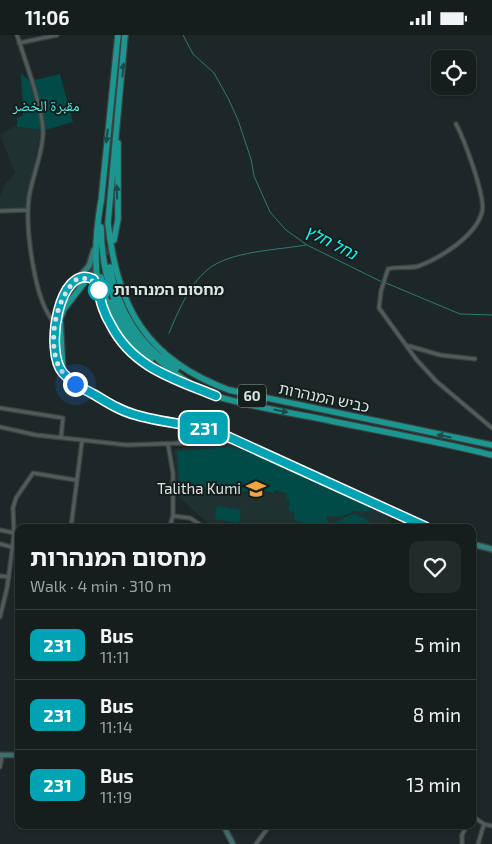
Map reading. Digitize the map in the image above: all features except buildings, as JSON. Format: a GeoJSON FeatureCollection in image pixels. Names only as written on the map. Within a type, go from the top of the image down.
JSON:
{"type":"FeatureCollection","features":[{"type":"Feature","properties":{"kind":"highway","name":"60"},"geometry":{"type":"LineString","coordinates":[[118,35],[101,201],[97,222],[99,290],[106,315],[154,357],[197,388]]}},
{"type":"Feature","properties":{"kind":"highway","name":"60"},"geometry":{"type":"LineString","coordinates":[[125,35],[120,102],[110,182],[108,223],[112,279],[136,341]]}},
{"type":"Feature","properties":{"kind":"highway"},"geometry":{"type":"LineString","coordinates":[[114,240],[118,219],[120,102]]}},
{"type":"Feature","properties":{"kind":"highway","name":"60"},"geometry":{"type":"LineString","coordinates":[[101,201],[102,251],[109,286],[136,341]]}},
{"type":"Feature","properties":{"kind":"highway","name":"60"},"geometry":{"type":"LineString","coordinates":[[97,222],[106,287],[119,321],[155,367],[185,385],[197,388]]}},
{"type":"Feature","properties":{"kind":"highway"},"geometry":{"type":"LineString","coordinates":[[63,373],[60,319],[64,309],[84,283]]}},
{"type":"Feature","properties":{"kind":"highway","name":"כביש המנהרות"},"geometry":{"type":"LineString","coordinates":[[136,341],[168,363],[211,383],[258,397],[492,445]]}},
{"type":"Feature","properties":{"kind":"highway","name":"כביש המנהרות"},"geometry":{"type":"LineString","coordinates":[[197,388],[216,396],[492,455]]}},
{"type":"Feature","properties":{"kind":"main road"},"geometry":{"type":"LineString","coordinates":[[97,222],[92,259],[66,292],[54,322],[57,359],[63,373],[75,384],[120,409],[136,415],[212,429],[420,524]]}},
{"type":"Feature","properties":{"kind":"main road"},"geometry":{"type":"LineString","coordinates":[[77,279],[90,278],[99,290]]}},
{"type":"Feature","properties":{"kind":"main road"},"geometry":{"type":"LineString","coordinates":[[476,545],[492,549]]}},
{"type":"Feature","properties":{"kind":"street"},"geometry":{"type":"LineString","coordinates":[[17,35],[43,131],[28,210],[35,274],[40,300],[46,313],[54,322]]}},
{"type":"Feature","properties":{"kind":"street"},"geometry":{"type":"LineString","coordinates":[[19,43],[57,35]]}},
{"type":"Feature","properties":{"kind":"street"},"geometry":{"type":"LineString","coordinates":[[456,124],[471,160],[482,209],[467,235],[451,249],[420,266],[388,269],[381,291],[379,308],[416,359],[444,389],[492,428]]}},
{"type":"Feature","properties":{"kind":"street"},"geometry":{"type":"LineString","coordinates":[[0,211],[28,210]]}},
{"type":"Feature","properties":{"kind":"street"},"geometry":{"type":"LineString","coordinates":[[408,346],[440,355],[475,359]]}},
{"type":"Feature","properties":{"kind":"street"},"geometry":{"type":"LineString","coordinates":[[0,408],[63,418],[61,437]]}},
{"type":"Feature","properties":{"kind":"street"},"geometry":{"type":"LineString","coordinates":[[0,427],[36,435],[127,445],[241,441]]}},
{"type":"Feature","properties":{"kind":"street"},"geometry":{"type":"LineString","coordinates":[[71,524],[75,480],[82,441]]}},
{"type":"Feature","properties":{"kind":"street"},"geometry":{"type":"LineString","coordinates":[[168,444],[173,473],[174,515],[171,522],[172,524]]}},
{"type":"Feature","properties":{"kind":"street"},"geometry":{"type":"LineString","coordinates":[[0,617],[9,577],[14,533],[13,508],[16,498],[32,474],[38,473],[75,480]]}},
{"type":"Feature","properties":{"kind":"street"},"geometry":{"type":"LineString","coordinates":[[174,515],[190,518],[199,524]]}},
{"type":"Feature","properties":{"kind":"street"},"geometry":{"type":"LineString","coordinates":[[0,530],[14,533]]}},
{"type":"Feature","properties":{"kind":"street"},"geometry":{"type":"LineString","coordinates":[[0,544],[12,547]]}},
{"type":"Feature","properties":{"kind":"street"},"geometry":{"type":"LineString","coordinates":[[0,576],[9,577]]}},
{"type":"Feature","properties":{"kind":"street"},"geometry":{"type":"LineString","coordinates":[[0,767],[1,755],[15,755]]}},
{"type":"Feature","properties":{"kind":"street"},"geometry":{"type":"LineString","coordinates":[[476,819],[484,824],[492,826]]}},
{"type":"Feature","properties":{"kind":"street"},"geometry":{"type":"LineString","coordinates":[[478,844],[484,824]]}},
{"type":"Feature","properties":{"kind":"street"},"geometry":{"type":"LineString","coordinates":[[224,829],[233,844]]}},
{"type":"Feature","properties":{"kind":"street"},"geometry":{"type":"LineString","coordinates":[[256,844],[267,829]]}},
{"type":"Feature","properties":{"kind":"street"},"geometry":{"type":"LineString","coordinates":[[462,844],[462,835],[465,829]]}},
{"type":"Feature","properties":{"kind":"shaded area"},"geometry":{"type":"Polygon","coordinates":[[[17,125],[41,130],[25,209],[0,210],[0,196],[3,187],[15,173],[0,135],[17,125]]]}},
{"type":"Feature","properties":{"kind":"shaded area","name":"Talitha Kumi"},"geometry":{"type":"Polygon","coordinates":[[[232,444],[254,450],[393,516],[389,524],[209,524],[175,493],[177,484],[174,449],[232,444]]]}},
{"type":"Feature","properties":{"kind":"green space","name":"مقبرة الخضر"},"geometry":{"type":"Polygon","coordinates":[[[21,73],[30,81],[60,74],[73,122],[45,130],[17,127],[17,118],[23,115],[21,73]]]}},
{"type":"Feature","properties":{"kind":"green space"},"geometry":{"type":"Polygon","coordinates":[[[231,447],[246,451],[371,507],[369,512],[356,511],[338,517],[326,516],[328,523],[356,514],[374,524],[303,524],[294,519],[294,513],[288,510],[290,501],[286,499],[287,494],[276,490],[274,493],[262,490],[241,492],[209,491],[203,486],[179,482],[177,451],[231,447]]]}},
{"type":"Feature","properties":{"kind":"green space"},"geometry":{"type":"Polygon","coordinates":[[[217,506],[241,510],[239,523],[215,519],[217,506]]]}},
{"type":"Feature","properties":{"kind":"waterway","name":"נחל חלץ"},"geometry":{"type":"LineString","coordinates":[[183,35],[193,54],[214,73],[228,98],[238,120],[251,159],[254,176],[270,212],[286,230],[307,245],[382,282]]}},
{"type":"Feature","properties":{"kind":"waterway"},"geometry":{"type":"LineString","coordinates":[[169,333],[176,316],[195,283],[207,270],[216,264],[241,255],[306,245]]}},
{"type":"Feature","properties":{"kind":"waterway","name":"נחל חלץ"},"geometry":{"type":"LineString","coordinates":[[386,283],[460,314],[492,315]]}},
{"type":"Feature","properties":{"kind":"tunnel"},"geometry":{"type":"LineString","coordinates":[[86,281],[112,244]]}},
{"type":"Feature","properties":{"kind":"bus line","name":"231"},"geometry":{"type":"LineString","coordinates":[[216,396],[150,369],[136,358],[123,345],[114,330],[103,308],[95,281],[86,277],[77,279],[73,283],[64,297],[55,318],[54,334],[58,364],[63,373],[75,384],[120,409],[136,415],[212,429],[419,524]]}},
{"type":"Feature","properties":{"kind":"place","name":"מחסום המנהרות"},"geometry":{"type":"Point","coordinates":[99,290]}},
{"type":"Feature","properties":{"kind":"place","name":"Talitha Kumi"},"geometry":{"type":"Point","coordinates":[256,489]}},
{"type":"Feature","properties":{"kind":"route"},"geometry":{"type":"LineString","coordinates":[[75,384],[63,373],[58,364],[54,334],[55,318],[66,292],[77,279],[86,277],[93,279],[99,290]]}}]}
